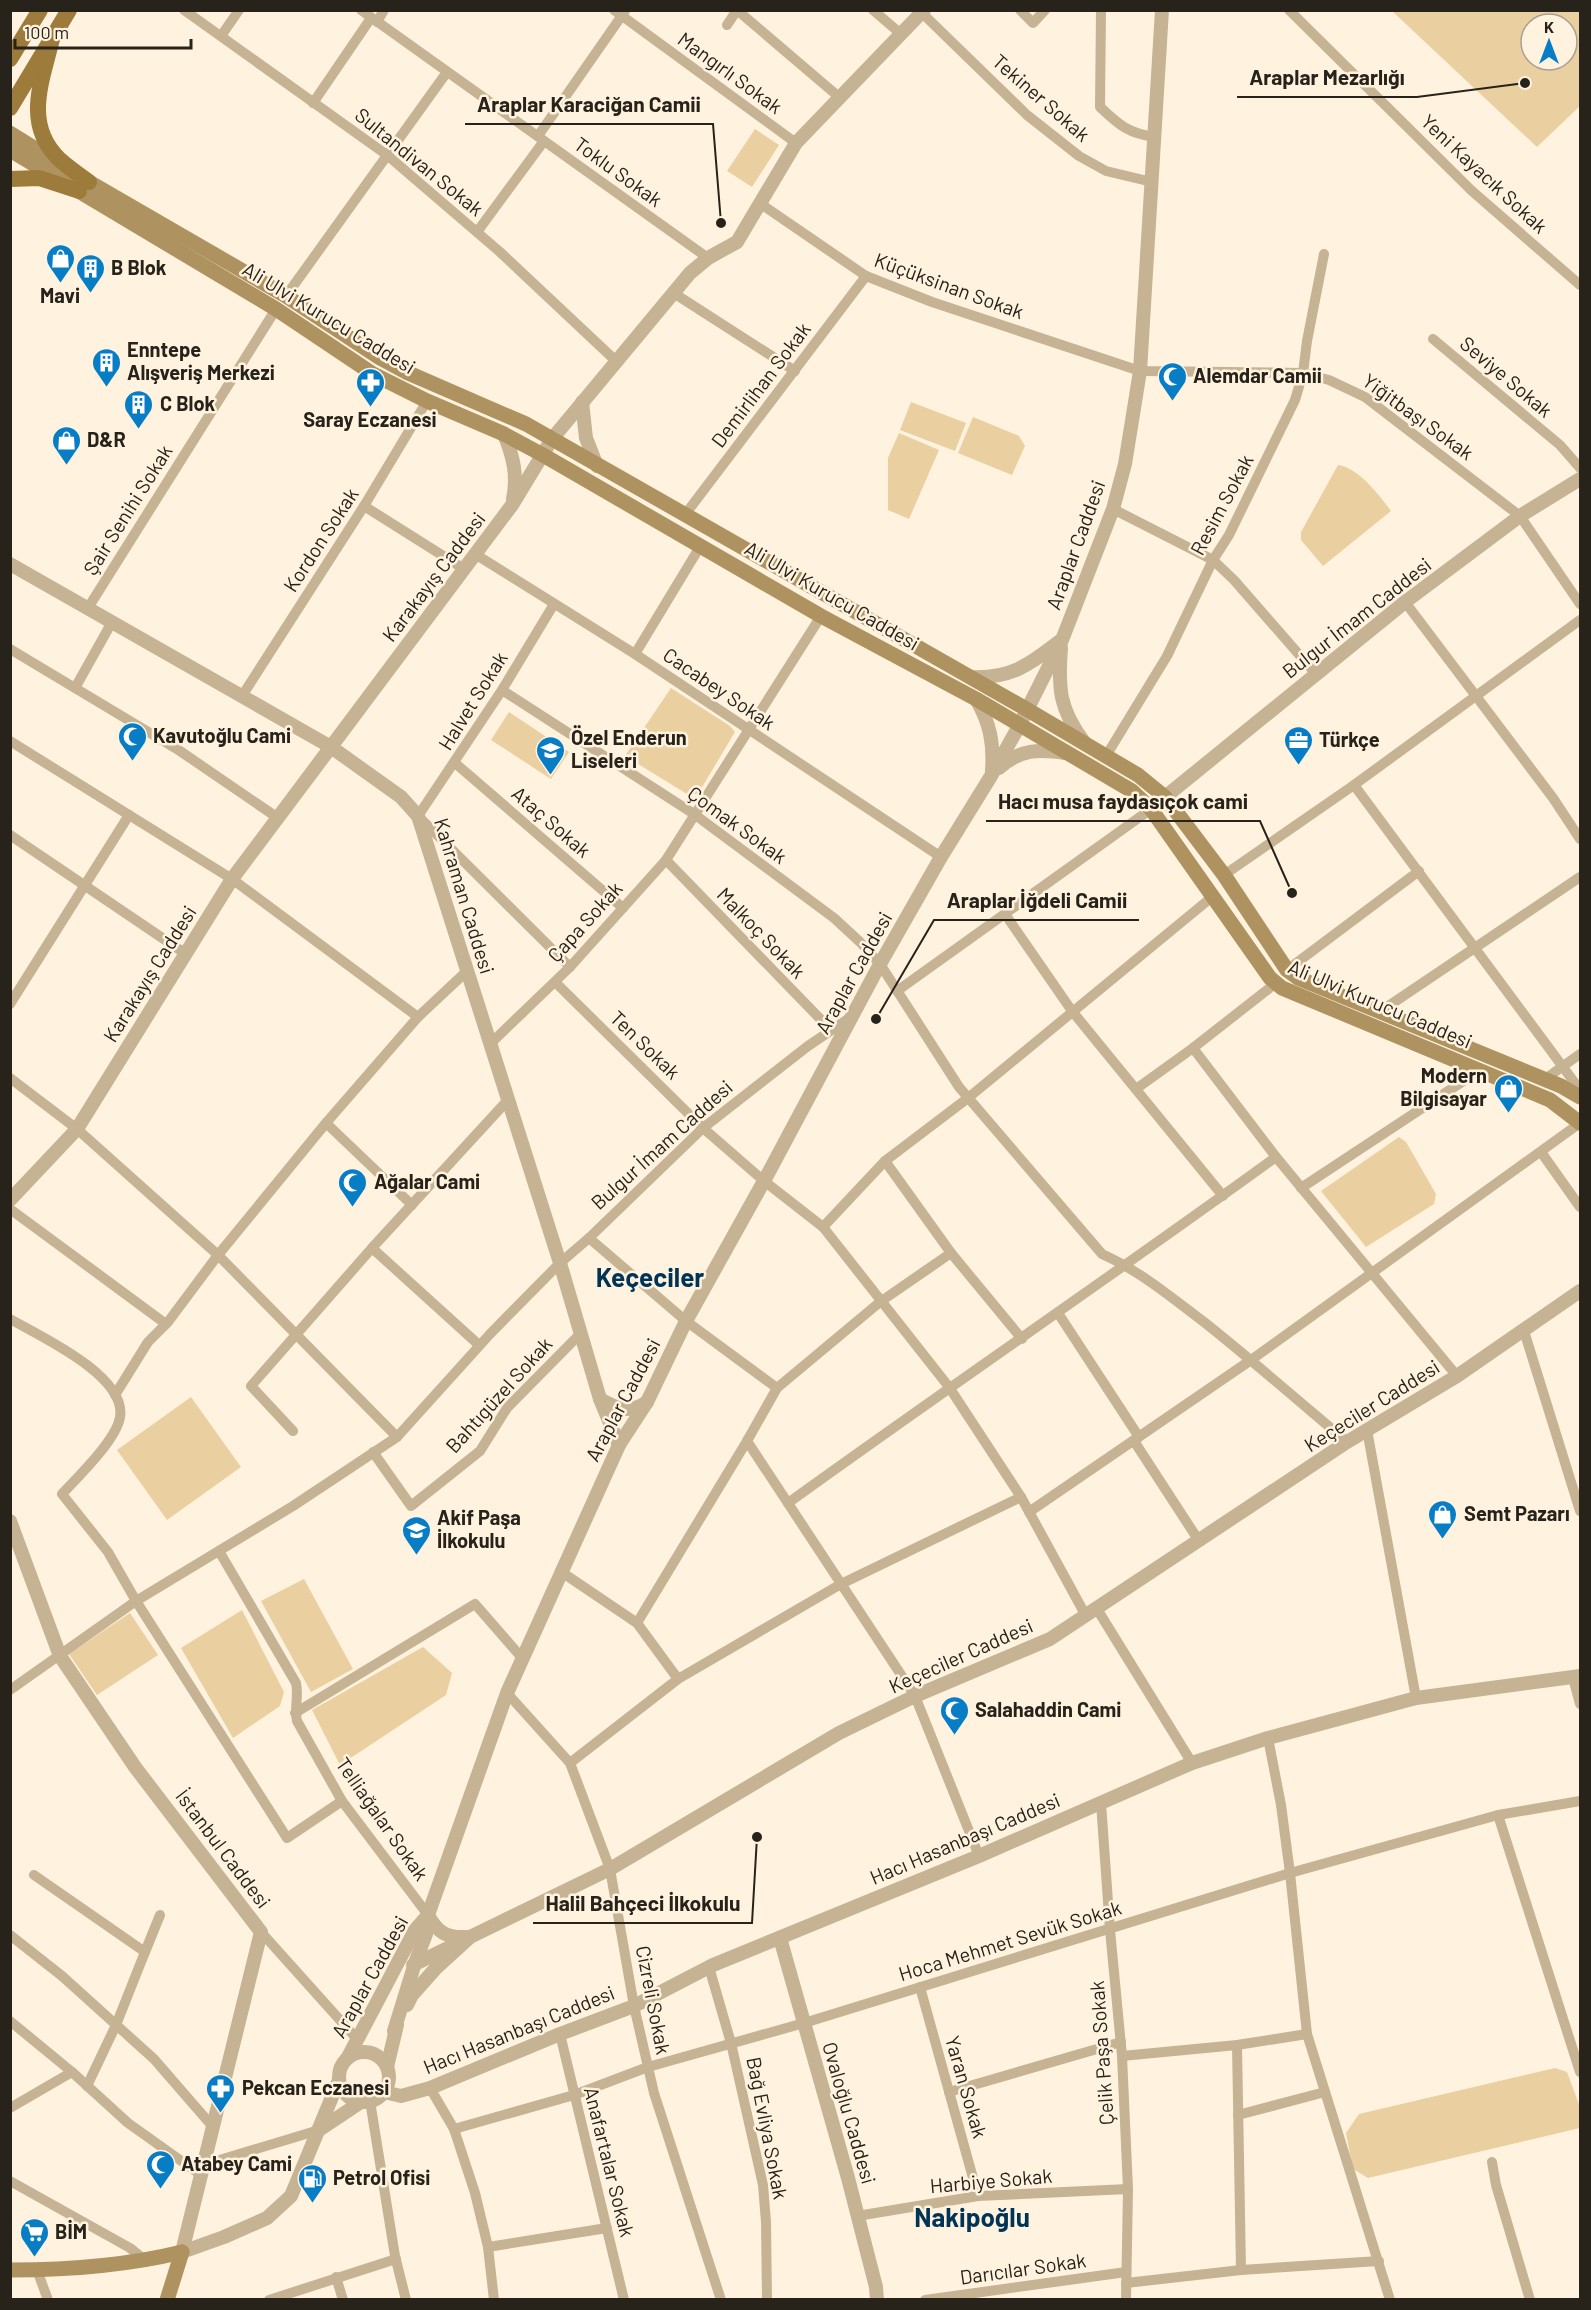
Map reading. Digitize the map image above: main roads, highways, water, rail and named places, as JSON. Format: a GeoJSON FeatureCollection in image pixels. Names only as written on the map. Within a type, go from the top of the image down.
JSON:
{"type":"FeatureCollection","features":[{"type":"Feature","properties":{"kind":"main road"},"geometry":{"type":"LineString","coordinates":[[10,59],[40,10]]}},
{"type":"Feature","properties":{"kind":"main road"},"geometry":{"type":"LineString","coordinates":[[10,108],[69,10]]}},
{"type":"Feature","properties":{"kind":"main road"},"geometry":{"type":"LineString","coordinates":[[52,39],[37,104],[39,129],[49,147],[84,187]]}},
{"type":"Feature","properties":{"kind":"main road","name":"Ali Ulvi Kurucu Caddesi"},"geometry":{"type":"LineString","coordinates":[[10,133],[84,187],[276,309],[373,374],[427,401],[504,434],[543,455],[821,616],[976,699],[1132,791],[1151,809],[1212,897],[1282,988],[1550,1100],[1581,1123]]}},
{"type":"Feature","properties":{"kind":"main road","name":"Ali Ulvi Kurucu Caddesi"},"geometry":{"type":"LineString","coordinates":[[10,150],[84,187],[286,296],[380,358],[406,372],[526,424],[1106,756],[1147,781],[1165,797],[1224,875],[1287,970],[1298,978],[1545,1079],[1581,1097]]}},
{"type":"Feature","properties":{"kind":"main road"},"geometry":{"type":"LineString","coordinates":[[10,179],[39,178],[84,187]]}},
{"type":"Feature","properties":{"kind":"main road","name":"İstanbul Caddesi"},"geometry":{"type":"LineString","coordinates":[[146,2261],[182,2252],[168,2295]]}},
{"type":"Feature","properties":{"kind":"main road"},"geometry":{"type":"LineString","coordinates":[[10,2270],[79,2269],[146,2261],[166,2273],[168,2295]]}},
{"type":"Feature","properties":{"kind":"place","name":"Araplar Mezarlığı"},"geometry":{"type":"Point","coordinates":[1525,83]}},
{"type":"Feature","properties":{"kind":"place","name":"Araplar Karaciğan Camii"},"geometry":{"type":"Point","coordinates":[721,223]}},
{"type":"Feature","properties":{"kind":"place","name":"Mavi"},"geometry":{"type":"Point","coordinates":[60,284]}},
{"type":"Feature","properties":{"kind":"place","name":"B Blok"},"geometry":{"type":"Point","coordinates":[90,294]}},
{"type":"Feature","properties":{"kind":"place","name":"Enntepe Alışveriş Merkezi"},"geometry":{"type":"Point","coordinates":[106,388]}},
{"type":"Feature","properties":{"kind":"place","name":"Alemdar Camii"},"geometry":{"type":"Point","coordinates":[1172,402]}},
{"type":"Feature","properties":{"kind":"place","name":"Saray Eczanesi"},"geometry":{"type":"Point","coordinates":[370,408]}},
{"type":"Feature","properties":{"kind":"place","name":"C Blok"},"geometry":{"type":"Point","coordinates":[139,430]}},
{"type":"Feature","properties":{"kind":"place","name":"D&R"},"geometry":{"type":"Point","coordinates":[66,466]}},
{"type":"Feature","properties":{"kind":"place","name":"Kavutoğlu Cami"},"geometry":{"type":"Point","coordinates":[132,762]}},
{"type":"Feature","properties":{"kind":"place","name":"Türkçe"},"geometry":{"type":"Point","coordinates":[1298,766]}},
{"type":"Feature","properties":{"kind":"place","name":"Özel Enderun Liseleri"},"geometry":{"type":"Point","coordinates":[550,776]}},
{"type":"Feature","properties":{"kind":"place","name":"Hacı musa faydasıçok cami"},"geometry":{"type":"Point","coordinates":[1292,893]}},
{"type":"Feature","properties":{"kind":"place","name":"Araplar İğdeli Camii"},"geometry":{"type":"Point","coordinates":[876,1019]}},
{"type":"Feature","properties":{"kind":"place","name":"Modern Bilgisayar"},"geometry":{"type":"Point","coordinates":[1508,1114]}},
{"type":"Feature","properties":{"kind":"place","name":"Ağalar Cami"},"geometry":{"type":"Point","coordinates":[353,1208]}},
{"type":"Feature","properties":{"kind":"place","name":"Semt Pazarı"},"geometry":{"type":"Point","coordinates":[1443,1540]}},
{"type":"Feature","properties":{"kind":"place","name":"Akif Paşa İlkokulu"},"geometry":{"type":"Point","coordinates":[416,1556]}},
{"type":"Feature","properties":{"kind":"place","name":"Salahaddin Cami"},"geometry":{"type":"Point","coordinates":[954,1736]}},
{"type":"Feature","properties":{"kind":"place","name":"Halil Bahçeci İlkokulu"},"geometry":{"type":"Point","coordinates":[757,1837]}},
{"type":"Feature","properties":{"kind":"place","name":"Pekcan Eczanesi"},"geometry":{"type":"Point","coordinates":[221,2114]}},
{"type":"Feature","properties":{"kind":"place","name":"Atabey Cami"},"geometry":{"type":"Point","coordinates":[160,2190]}},
{"type":"Feature","properties":{"kind":"place","name":"Petrol Ofisi"},"geometry":{"type":"Point","coordinates":[312,2204]}},
{"type":"Feature","properties":{"kind":"place","name":"BİM"},"geometry":{"type":"Point","coordinates":[34,2258]}},
{"type":"Feature","properties":{"kind":"district","name":"Keçeciler"},"geometry":{"type":"Point","coordinates":[650,1278]}},
{"type":"Feature","properties":{"kind":"district","name":"Nakipoğlu"},"geometry":{"type":"Point","coordinates":[972,2218]}}]}
